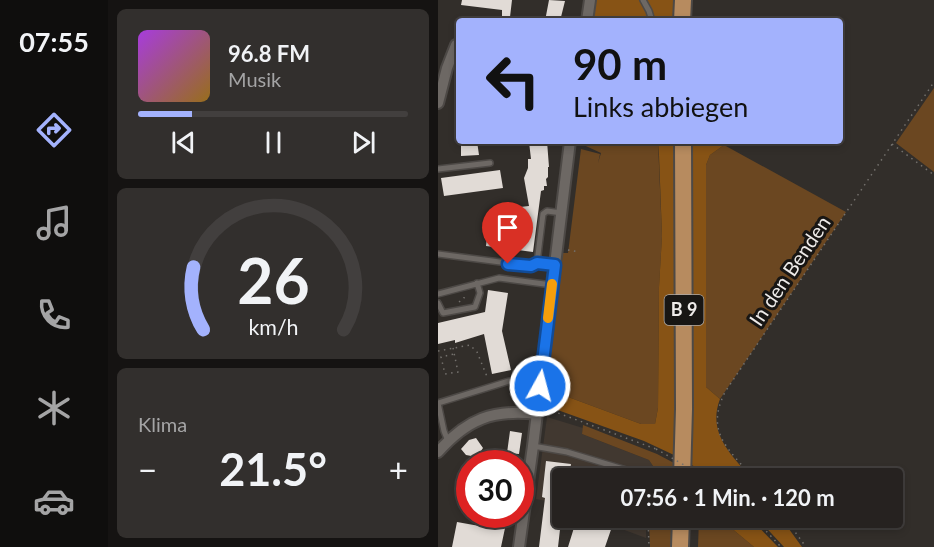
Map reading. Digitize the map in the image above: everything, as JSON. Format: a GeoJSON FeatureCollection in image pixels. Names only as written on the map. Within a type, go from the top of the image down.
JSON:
{"type":"FeatureCollection","features":[{"type":"Feature","properties":{"kind":"main road"},"geometry":{"type":"LineString","coordinates":[[682,0],[682,18]]}},
{"type":"Feature","properties":{"kind":"main road","name":"B 9"},"geometry":{"type":"LineString","coordinates":[[682,468],[683,144]]}},
{"type":"Feature","properties":{"kind":"main road"},"geometry":{"type":"LineString","coordinates":[[680,547],[681,528]]}},
{"type":"Feature","properties":{"kind":"street"},"geometry":{"type":"LineString","coordinates":[[587,18],[590,0]]}},
{"type":"Feature","properties":{"kind":"street"},"geometry":{"type":"LineString","coordinates":[[438,103],[456,45]]}},
{"type":"Feature","properties":{"kind":"street"},"geometry":{"type":"LineString","coordinates":[[519,547],[570,144]]}},
{"type":"Feature","properties":{"kind":"street"},"geometry":{"type":"LineString","coordinates":[[438,452],[462,429],[479,419],[497,413],[537,410]]}},
{"type":"Feature","properties":{"kind":"lane"},"geometry":{"type":"LineString","coordinates":[[643,0],[651,18]]}},
{"type":"Feature","properties":{"kind":"lane"},"geometry":{"type":"LineString","coordinates":[[438,169],[490,163]]}},
{"type":"Feature","properties":{"kind":"lane"},"geometry":{"type":"LineString","coordinates":[[537,263],[543,214],[548,211],[562,213]]}},
{"type":"Feature","properties":{"kind":"lane"},"geometry":{"type":"LineString","coordinates":[[438,254],[531,266],[537,263],[555,265]]}},
{"type":"Feature","properties":{"kind":"lane"},"geometry":{"type":"LineString","coordinates":[[438,294],[499,278],[552,285]]}},
{"type":"Feature","properties":{"kind":"lane"},"geometry":{"type":"LineString","coordinates":[[438,303],[443,313],[475,307],[480,293],[477,283]]}},
{"type":"Feature","properties":{"kind":"lane"},"geometry":{"type":"LineString","coordinates":[[448,441],[438,403],[509,381]]}},
{"type":"Feature","properties":{"kind":"lane"},"geometry":{"type":"LineString","coordinates":[[533,446],[567,452],[620,468]]}},
{"type":"Feature","properties":{"kind":"path","name":"In den Benden"},"geometry":{"type":"LineString","coordinates":[[745,468],[720,435],[716,421],[718,407],[732,382],[934,82]]}},
{"type":"Feature","properties":{"kind":"path"},"geometry":{"type":"LineString","coordinates":[[892,144],[934,175]]}},
{"type":"Feature","properties":{"kind":"path"},"geometry":{"type":"LineString","coordinates":[[557,249],[579,252]]}},
{"type":"Feature","properties":{"kind":"path"},"geometry":{"type":"LineString","coordinates":[[438,351],[464,345],[474,347],[491,386]]}},
{"type":"Feature","properties":{"kind":"path"},"geometry":{"type":"LineString","coordinates":[[453,348],[458,372],[445,374],[441,357],[454,354]]}},
{"type":"Feature","properties":{"kind":"path"},"geometry":{"type":"LineString","coordinates":[[438,366],[442,365]]}},
{"type":"Feature","properties":{"kind":"path"},"geometry":{"type":"LineString","coordinates":[[537,410],[656,448],[690,468]]}},
{"type":"Feature","properties":{"kind":"path"},"geometry":{"type":"LineString","coordinates":[[648,528],[649,547]]}},
{"type":"Feature","properties":{"kind":"path"},"geometry":{"type":"LineString","coordinates":[[763,528],[781,547]]}},
{"type":"Feature","properties":{"kind":"path"},"geometry":{"type":"LineString","coordinates":[[792,528],[806,547]]}},
{"type":"Feature","properties":{"kind":"shaded area"},"geometry":{"type":"Polygon","coordinates":[[[595,0],[673,0],[673,18],[592,18],[595,0]]]}},
{"type":"Feature","properties":{"kind":"shaded area"},"geometry":{"type":"Polygon","coordinates":[[[934,88],[934,172],[896,143],[934,88]]]}},
{"type":"Feature","properties":{"kind":"shaded area"},"geometry":{"type":"Polygon","coordinates":[[[582,144],[658,144],[662,236],[659,287],[658,408],[655,424],[641,424],[560,394],[553,384],[553,365],[546,362],[563,253],[568,253],[581,149],[600,154],[598,163],[601,153],[582,144]]]}},
{"type":"Feature","properties":{"kind":"shaded area"},"geometry":{"type":"Polygon","coordinates":[[[658,144],[675,144],[674,455],[644,441],[552,408],[548,405],[548,389],[543,388],[546,362],[553,365],[553,384],[560,394],[641,424],[655,424],[658,408],[659,287],[662,236],[658,144]]]}},
{"type":"Feature","properties":{"kind":"shaded area"},"geometry":{"type":"Polygon","coordinates":[[[689,144],[722,144],[724,145],[710,155],[706,165],[706,387],[720,399],[717,411],[719,433],[743,468],[697,468],[690,464],[689,144]]]}},
{"type":"Feature","properties":{"kind":"shaded area"},"geometry":{"type":"Polygon","coordinates":[[[724,145],[846,212],[720,399],[706,387],[706,165],[710,155],[724,145]]]}},
{"type":"Feature","properties":{"kind":"shaded area"},"geometry":{"type":"Polygon","coordinates":[[[547,417],[583,428],[582,434],[649,460],[653,466],[653,468],[552,468],[552,502],[536,499],[547,417]]]}},
{"type":"Feature","properties":{"kind":"shaded area"},"geometry":{"type":"Polygon","coordinates":[[[583,425],[657,454],[674,463],[674,468],[653,468],[649,460],[582,434],[583,425]]]}},
{"type":"Feature","properties":{"kind":"shaded area"},"geometry":{"type":"Polygon","coordinates":[[[619,528],[646,528],[646,538],[619,528]]]}},
{"type":"Feature","properties":{"kind":"shaded area"},"geometry":{"type":"Polygon","coordinates":[[[649,528],[673,528],[673,547],[650,547],[649,528]]]}},
{"type":"Feature","properties":{"kind":"shaded area"},"geometry":{"type":"Polygon","coordinates":[[[699,528],[731,528],[754,547],[698,547],[699,528]]]}},
{"type":"Feature","properties":{"kind":"shaded area"},"geometry":{"type":"Polygon","coordinates":[[[731,528],[760,528],[778,547],[754,547],[731,528]]]}},
{"type":"Feature","properties":{"kind":"shaded area"},"geometry":{"type":"Polygon","coordinates":[[[766,528],[788,528],[802,547],[784,547],[766,528]]]}},
{"type":"Feature","properties":{"kind":"building"},"geometry":{"type":"Polygon","coordinates":[[[462,0],[512,0],[510,17],[502,16],[502,10],[461,5],[462,0]]]}},
{"type":"Feature","properties":{"kind":"building"},"geometry":{"type":"Polygon","coordinates":[[[549,0],[565,1],[561,18],[546,18],[549,0]]]}},
{"type":"Feature","properties":{"kind":"building"},"geometry":{"type":"Polygon","coordinates":[[[461,144],[477,144],[479,155],[461,156],[461,144]]]}},
{"type":"Feature","properties":{"kind":"building"},"geometry":{"type":"Polygon","coordinates":[[[529,144],[547,144],[549,167],[547,186],[544,186],[544,190],[541,191],[533,252],[486,246],[488,228],[517,232],[520,207],[529,206],[524,178],[528,168],[528,159],[531,159],[529,144]]]}},
{"type":"Feature","properties":{"kind":"building"},"geometry":{"type":"Polygon","coordinates":[[[500,170],[503,188],[444,196],[441,178],[500,170]]]}},
{"type":"Feature","properties":{"kind":"building"},"geometry":{"type":"Polygon","coordinates":[[[488,290],[508,293],[502,331],[511,370],[492,374],[484,334],[455,343],[455,340],[438,344],[438,323],[485,312],[488,290]]]}},
{"type":"Feature","properties":{"kind":"building"},"geometry":{"type":"Polygon","coordinates":[[[510,431],[522,433],[520,450],[507,450],[510,431]]]}},
{"type":"Feature","properties":{"kind":"building"},"geometry":{"type":"Polygon","coordinates":[[[476,438],[483,448],[482,450],[462,450],[469,440],[476,438]]]}},
{"type":"Feature","properties":{"kind":"building"},"geometry":{"type":"Polygon","coordinates":[[[546,461],[571,464],[570,468],[552,468],[552,528],[560,528],[558,547],[539,547],[545,498],[542,497],[546,461]]]}},
{"type":"Feature","properties":{"kind":"building"},"geometry":{"type":"Polygon","coordinates":[[[456,527],[505,528],[501,547],[452,547],[456,527]]]}},
{"type":"Feature","properties":{"kind":"building"},"geometry":{"type":"Polygon","coordinates":[[[574,528],[612,528],[605,547],[568,547],[574,528]]]}},
{"type":"Feature","properties":{"kind":"slow traffic"},"geometry":{"type":"LineString","coordinates":[[548,318],[552,284]]}},
{"type":"Feature","properties":{"kind":"route"},"geometry":{"type":"LineString","coordinates":[[508,264],[555,265],[540,386]]}}]}
